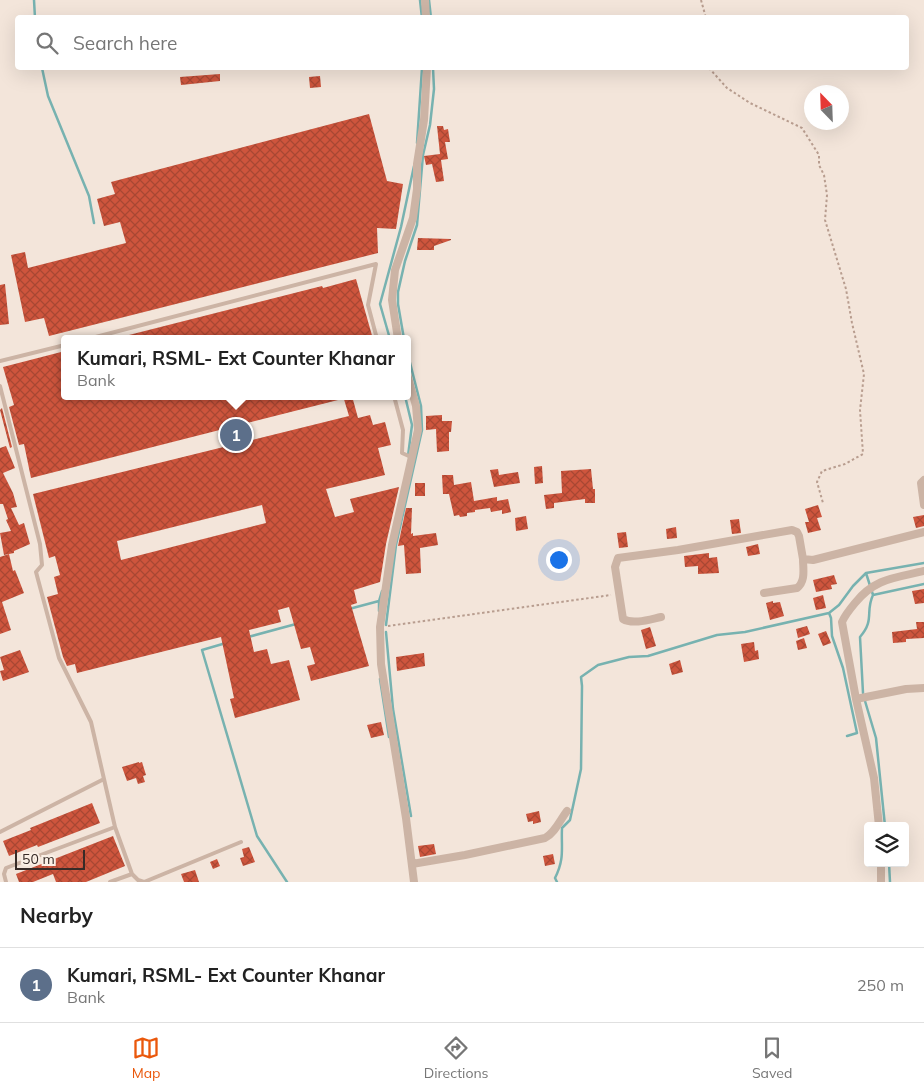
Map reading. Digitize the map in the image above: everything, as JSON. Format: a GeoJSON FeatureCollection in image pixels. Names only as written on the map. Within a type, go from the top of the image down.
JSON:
{"type":"FeatureCollection","features":[{"type":"Feature","properties":{"kind":"street"},"geometry":{"type":"LineString","coordinates":[[425,0],[426,15]]}},
{"type":"Feature","properties":{"kind":"street"},"geometry":{"type":"LineString","coordinates":[[397,335],[392,300],[395,270],[412,218],[417,188],[417,164],[424,120],[427,70]]}},
{"type":"Feature","properties":{"kind":"street"},"geometry":{"type":"LineString","coordinates":[[411,388],[416,406],[418,430],[392,545],[380,627],[381,664],[396,753],[414,882]]}},
{"type":"Feature","properties":{"kind":"street"},"geometry":{"type":"LineString","coordinates":[[924,480],[921,483],[921,490],[924,505]]}},
{"type":"Feature","properties":{"kind":"street"},"geometry":{"type":"LineString","coordinates":[[662,617],[627,622],[623,619],[615,567],[616,561],[622,556],[678,550],[792,530],[797,532],[803,559],[803,579],[801,585],[797,588],[764,593]]}},
{"type":"Feature","properties":{"kind":"street"},"geometry":{"type":"LineString","coordinates":[[803,559],[813,560],[924,532]]}},
{"type":"Feature","properties":{"kind":"street"},"geometry":{"type":"LineString","coordinates":[[879,822],[874,778],[856,699],[842,622],[864,591],[877,583],[924,571]]}},
{"type":"Feature","properties":{"kind":"street"},"geometry":{"type":"LineString","coordinates":[[856,699],[906,689],[924,688]]}},
{"type":"Feature","properties":{"kind":"street"},"geometry":{"type":"LineString","coordinates":[[412,864],[545,838],[550,836],[555,830],[567,811]]}},
{"type":"Feature","properties":{"kind":"street"},"geometry":{"type":"LineString","coordinates":[[880,867],[881,882]]}},
{"type":"Feature","properties":{"kind":"lane"},"geometry":{"type":"LineString","coordinates":[[103,335],[376,264],[368,305],[376,335]]}},
{"type":"Feature","properties":{"kind":"lane"},"geometry":{"type":"LineString","coordinates":[[0,362],[61,346]]}},
{"type":"Feature","properties":{"kind":"lane"},"geometry":{"type":"LineString","coordinates":[[0,386],[40,544],[42,565],[36,572],[59,658],[91,722],[115,826],[132,874],[138,880],[144,882],[241,842]]}},
{"type":"Feature","properties":{"kind":"lane"},"geometry":{"type":"LineString","coordinates":[[395,400],[403,430],[402,453],[411,457]]}},
{"type":"Feature","properties":{"kind":"lane"},"geometry":{"type":"LineString","coordinates":[[0,832],[104,779]]}},
{"type":"Feature","properties":{"kind":"lane"},"geometry":{"type":"LineString","coordinates":[[6,882],[4,874],[6,868],[115,826]]}},
{"type":"Feature","properties":{"kind":"lane"},"geometry":{"type":"LineString","coordinates":[[110,882],[132,874]]}},
{"type":"Feature","properties":{"kind":"path"},"geometry":{"type":"LineString","coordinates":[[700,0],[705,15]]}},
{"type":"Feature","properties":{"kind":"path"},"geometry":{"type":"LineString","coordinates":[[711,70],[727,88],[750,103],[802,128],[820,156],[819,165],[824,175],[827,195],[825,220],[846,289],[864,374],[860,410],[863,454],[845,464],[822,471],[817,482],[823,503]]}},
{"type":"Feature","properties":{"kind":"path"},"geometry":{"type":"LineString","coordinates":[[380,627],[618,594]]}},
{"type":"Feature","properties":{"kind":"building"},"geometry":{"type":"Polygon","coordinates":[[[220,74],[220,81],[181,85],[180,77],[220,74]]]}},
{"type":"Feature","properties":{"kind":"building"},"geometry":{"type":"Polygon","coordinates":[[[320,76],[321,87],[310,88],[309,77],[320,76]]]}},
{"type":"Feature","properties":{"kind":"building"},"geometry":{"type":"Polygon","coordinates":[[[369,114],[387,181],[403,184],[396,229],[377,228],[378,253],[49,336],[44,318],[25,322],[11,255],[25,252],[28,268],[126,243],[120,222],[104,226],[97,199],[115,194],[111,182],[369,114]]]}},
{"type":"Feature","properties":{"kind":"building"},"geometry":{"type":"Polygon","coordinates":[[[437,126],[443,126],[444,130],[448,129],[450,142],[445,142],[448,159],[441,160],[444,181],[436,182],[432,164],[426,165],[424,156],[440,154],[437,126]]]}},
{"type":"Feature","properties":{"kind":"building"},"geometry":{"type":"Polygon","coordinates":[[[418,238],[451,240],[434,246],[434,250],[417,250],[418,238]]]}},
{"type":"Feature","properties":{"kind":"building"},"geometry":{"type":"Polygon","coordinates":[[[356,279],[372,335],[129,335],[322,286],[323,288],[356,279]]]}},
{"type":"Feature","properties":{"kind":"building"},"geometry":{"type":"Polygon","coordinates":[[[5,284],[9,324],[0,325],[0,285],[5,284]]]}},
{"type":"Feature","properties":{"kind":"building"},"geometry":{"type":"Polygon","coordinates":[[[61,352],[61,400],[338,400],[31,478],[24,444],[19,445],[9,407],[14,405],[3,367],[61,352]]]}},
{"type":"Feature","properties":{"kind":"building"},"geometry":{"type":"Polygon","coordinates":[[[344,400],[353,400],[358,418],[370,415],[373,425],[385,422],[391,445],[378,448],[385,475],[326,489],[335,517],[354,512],[350,499],[399,487],[386,544],[380,582],[354,590],[357,603],[351,605],[369,666],[311,681],[307,666],[315,664],[310,647],[301,649],[289,607],[278,610],[281,622],[249,630],[254,652],[267,649],[271,664],[289,660],[300,700],[235,718],[230,699],[234,698],[221,637],[77,673],[75,664],[67,666],[63,657],[47,597],[58,594],[54,577],[60,575],[55,556],[49,558],[33,494],[349,416],[344,400]],[[262,505],[117,541],[121,560],[266,523],[262,505]]]}},
{"type":"Feature","properties":{"kind":"building"},"geometry":{"type":"Polygon","coordinates":[[[2,408],[12,447],[10,448],[0,410],[2,408]]]}},
{"type":"Feature","properties":{"kind":"building"},"geometry":{"type":"Polygon","coordinates":[[[442,415],[442,421],[452,421],[451,432],[449,432],[449,451],[437,452],[436,429],[426,430],[426,416],[442,415]]]}},
{"type":"Feature","properties":{"kind":"building"},"geometry":{"type":"Polygon","coordinates":[[[6,446],[15,468],[3,473],[13,493],[17,507],[11,508],[19,525],[24,523],[30,544],[14,551],[14,553],[4,555],[0,533],[11,531],[6,520],[8,519],[3,504],[0,504],[0,448],[6,446]]]}},
{"type":"Feature","properties":{"kind":"building"},"geometry":{"type":"Polygon","coordinates":[[[542,466],[543,483],[535,484],[534,467],[542,466]]]}},
{"type":"Feature","properties":{"kind":"building"},"geometry":{"type":"Polygon","coordinates":[[[498,469],[499,475],[518,472],[520,483],[494,487],[490,470],[498,469]]]}},
{"type":"Feature","properties":{"kind":"building"},"geometry":{"type":"Polygon","coordinates":[[[591,469],[593,489],[595,489],[595,503],[585,503],[585,499],[554,503],[554,508],[546,509],[544,495],[562,493],[561,471],[591,469]]]}},
{"type":"Feature","properties":{"kind":"building"},"geometry":{"type":"Polygon","coordinates":[[[442,475],[453,475],[454,485],[471,482],[474,501],[497,497],[497,501],[508,499],[511,512],[502,514],[502,510],[491,512],[490,508],[475,510],[475,512],[467,513],[467,516],[454,516],[449,494],[443,494],[442,475]]]}},
{"type":"Feature","properties":{"kind":"building"},"geometry":{"type":"Polygon","coordinates":[[[415,483],[425,483],[425,496],[415,496],[415,483]]]}},
{"type":"Feature","properties":{"kind":"building"},"geometry":{"type":"Polygon","coordinates":[[[818,505],[822,517],[817,518],[821,530],[808,533],[805,522],[809,522],[805,509],[818,505]]]}},
{"type":"Feature","properties":{"kind":"building"},"geometry":{"type":"Polygon","coordinates":[[[406,508],[412,508],[411,534],[413,533],[413,536],[436,533],[438,545],[420,548],[421,573],[406,574],[404,545],[398,546],[406,508]]]}},
{"type":"Feature","properties":{"kind":"building"},"geometry":{"type":"Polygon","coordinates":[[[924,515],[924,526],[916,528],[913,517],[924,515]]]}},
{"type":"Feature","properties":{"kind":"building"},"geometry":{"type":"Polygon","coordinates":[[[526,516],[528,529],[516,531],[515,518],[526,516]]]}},
{"type":"Feature","properties":{"kind":"building"},"geometry":{"type":"Polygon","coordinates":[[[739,519],[741,533],[732,534],[730,520],[739,519]]]}},
{"type":"Feature","properties":{"kind":"building"},"geometry":{"type":"Polygon","coordinates":[[[676,527],[677,538],[667,539],[666,529],[676,527]]]}},
{"type":"Feature","properties":{"kind":"building"},"geometry":{"type":"Polygon","coordinates":[[[626,532],[628,547],[619,548],[617,533],[626,532]]]}},
{"type":"Feature","properties":{"kind":"building"},"geometry":{"type":"Polygon","coordinates":[[[758,544],[760,554],[748,556],[746,547],[758,544]]]}},
{"type":"Feature","properties":{"kind":"building"},"geometry":{"type":"Polygon","coordinates":[[[709,553],[709,558],[717,557],[719,573],[698,574],[698,566],[685,567],[684,556],[709,553]]]}},
{"type":"Feature","properties":{"kind":"building"},"geometry":{"type":"Polygon","coordinates":[[[9,554],[13,571],[15,570],[24,593],[2,602],[11,630],[0,634],[0,557],[9,554]]]}},
{"type":"Feature","properties":{"kind":"building"},"geometry":{"type":"Polygon","coordinates":[[[834,575],[837,584],[831,585],[832,589],[816,592],[813,580],[834,575]]]}},
{"type":"Feature","properties":{"kind":"building"},"geometry":{"type":"Polygon","coordinates":[[[924,589],[924,603],[915,604],[912,591],[924,589]]]}},
{"type":"Feature","properties":{"kind":"building"},"geometry":{"type":"Polygon","coordinates":[[[823,595],[826,608],[816,610],[813,598],[823,595]]]}},
{"type":"Feature","properties":{"kind":"building"},"geometry":{"type":"Polygon","coordinates":[[[773,601],[773,603],[780,602],[784,616],[770,620],[766,603],[773,601]]]}},
{"type":"Feature","properties":{"kind":"building"},"geometry":{"type":"Polygon","coordinates":[[[916,622],[924,622],[924,638],[906,639],[906,642],[893,643],[892,632],[917,629],[916,622]]]}},
{"type":"Feature","properties":{"kind":"building"},"geometry":{"type":"Polygon","coordinates":[[[807,626],[810,634],[798,638],[796,629],[807,626]]]}},
{"type":"Feature","properties":{"kind":"building"},"geometry":{"type":"Polygon","coordinates":[[[650,627],[656,646],[646,649],[641,630],[650,627]]]}},
{"type":"Feature","properties":{"kind":"building"},"geometry":{"type":"Polygon","coordinates":[[[826,631],[831,643],[823,646],[818,634],[826,631]]]}},
{"type":"Feature","properties":{"kind":"building"},"geometry":{"type":"Polygon","coordinates":[[[804,638],[807,648],[798,650],[796,641],[804,638]]]}},
{"type":"Feature","properties":{"kind":"building"},"geometry":{"type":"Polygon","coordinates":[[[754,642],[755,651],[758,650],[759,659],[744,662],[741,644],[754,642]]]}},
{"type":"Feature","properties":{"kind":"building"},"geometry":{"type":"Polygon","coordinates":[[[20,650],[29,672],[3,681],[0,671],[4,670],[0,657],[20,650]]]}},
{"type":"Feature","properties":{"kind":"building"},"geometry":{"type":"Polygon","coordinates":[[[424,653],[425,666],[397,671],[396,657],[424,653]]]}},
{"type":"Feature","properties":{"kind":"building"},"geometry":{"type":"Polygon","coordinates":[[[680,660],[683,672],[672,675],[669,664],[680,660]]]}},
{"type":"Feature","properties":{"kind":"building"},"geometry":{"type":"Polygon","coordinates":[[[381,722],[384,735],[371,738],[367,725],[381,722]]]}},
{"type":"Feature","properties":{"kind":"building"},"geometry":{"type":"Polygon","coordinates":[[[142,762],[146,775],[143,776],[145,782],[138,784],[136,778],[127,781],[122,767],[142,762]]]}},
{"type":"Feature","properties":{"kind":"building"},"geometry":{"type":"Polygon","coordinates":[[[92,803],[100,823],[9,856],[3,841],[92,803]]]}},
{"type":"Feature","properties":{"kind":"building"},"geometry":{"type":"Polygon","coordinates":[[[539,811],[541,822],[533,824],[533,821],[528,822],[526,814],[539,811]]]}},
{"type":"Feature","properties":{"kind":"building"},"geometry":{"type":"Polygon","coordinates":[[[113,836],[125,866],[86,882],[56,882],[53,874],[33,882],[19,882],[16,874],[113,836]]]}},
{"type":"Feature","properties":{"kind":"building"},"geometry":{"type":"Polygon","coordinates":[[[434,844],[436,854],[420,857],[418,846],[434,844]]]}},
{"type":"Feature","properties":{"kind":"building"},"geometry":{"type":"Polygon","coordinates":[[[249,847],[255,862],[243,866],[240,858],[244,857],[242,849],[249,847]]]}},
{"type":"Feature","properties":{"kind":"building"},"geometry":{"type":"Polygon","coordinates":[[[553,854],[555,864],[545,866],[543,856],[553,854]]]}},
{"type":"Feature","properties":{"kind":"building"},"geometry":{"type":"Polygon","coordinates":[[[217,859],[220,866],[213,869],[210,862],[217,859]]]}},
{"type":"Feature","properties":{"kind":"building"},"geometry":{"type":"Polygon","coordinates":[[[195,870],[199,882],[184,882],[181,874],[195,870]]]}},
{"type":"Feature","properties":{"kind":"waterway"},"geometry":{"type":"LineString","coordinates":[[34,0],[35,15]]}},
{"type":"Feature","properties":{"kind":"waterway"},"geometry":{"type":"LineString","coordinates":[[420,0],[422,15]]}},
{"type":"Feature","properties":{"kind":"waterway"},"geometry":{"type":"LineString","coordinates":[[429,0],[431,15]]}},
{"type":"Feature","properties":{"kind":"waterway"},"geometry":{"type":"LineString","coordinates":[[42,70],[48,96],[89,196],[94,223]]}},
{"type":"Feature","properties":{"kind":"waterway"},"geometry":{"type":"LineString","coordinates":[[417,143],[422,70]]}},
{"type":"Feature","properties":{"kind":"waterway"},"geometry":{"type":"LineString","coordinates":[[403,335],[398,292],[405,261],[417,225],[423,155],[430,125],[434,89],[433,70]]}},
{"type":"Feature","properties":{"kind":"waterway"},"geometry":{"type":"LineString","coordinates":[[389,335],[380,304],[401,227],[414,166]]}},
{"type":"Feature","properties":{"kind":"waterway"},"geometry":{"type":"LineString","coordinates":[[386,625],[396,545],[422,430],[421,406],[411,367]]}},
{"type":"Feature","properties":{"kind":"waterway"},"geometry":{"type":"LineString","coordinates":[[406,400],[412,425],[408,456]]}},
{"type":"Feature","properties":{"kind":"waterway"},"geometry":{"type":"LineString","coordinates":[[557,882],[555,878],[562,853],[562,828],[570,820],[581,769],[581,677],[598,665],[629,657],[648,656],[717,635],[745,632],[829,613],[839,605],[853,586],[866,573],[924,563]]}},
{"type":"Feature","properties":{"kind":"waterway"},"geometry":{"type":"LineString","coordinates":[[863,693],[860,637],[869,621],[873,595],[866,573]]}},
{"type":"Feature","properties":{"kind":"waterway"},"geometry":{"type":"LineString","coordinates":[[873,595],[924,584]]}},
{"type":"Feature","properties":{"kind":"waterway"},"geometry":{"type":"LineString","coordinates":[[379,611],[382,591]]}},
{"type":"Feature","properties":{"kind":"waterway"},"geometry":{"type":"LineString","coordinates":[[349,609],[379,601]]}},
{"type":"Feature","properties":{"kind":"waterway"},"geometry":{"type":"LineString","coordinates":[[829,613],[832,636],[843,668],[857,733],[847,736]]}},
{"type":"Feature","properties":{"kind":"waterway"},"geometry":{"type":"LineString","coordinates":[[248,637],[296,624]]}},
{"type":"Feature","properties":{"kind":"waterway"},"geometry":{"type":"LineString","coordinates":[[386,632],[393,709],[411,816]]}},
{"type":"Feature","properties":{"kind":"waterway"},"geometry":{"type":"LineString","coordinates":[[226,643],[202,650],[257,836],[287,882]]}},
{"type":"Feature","properties":{"kind":"waterway"},"geometry":{"type":"LineString","coordinates":[[380,679],[389,737]]}},
{"type":"Feature","properties":{"kind":"waterway"},"geometry":{"type":"LineString","coordinates":[[865,701],[876,738],[885,822]]}},
{"type":"Feature","properties":{"kind":"waterway"},"geometry":{"type":"LineString","coordinates":[[889,867],[890,882]]}},
{"type":"Feature","properties":{"kind":"place","name":"Kumari, RSML- Ext Counter Khanar"},"geometry":{"type":"Point","coordinates":[236,435]}}]}
